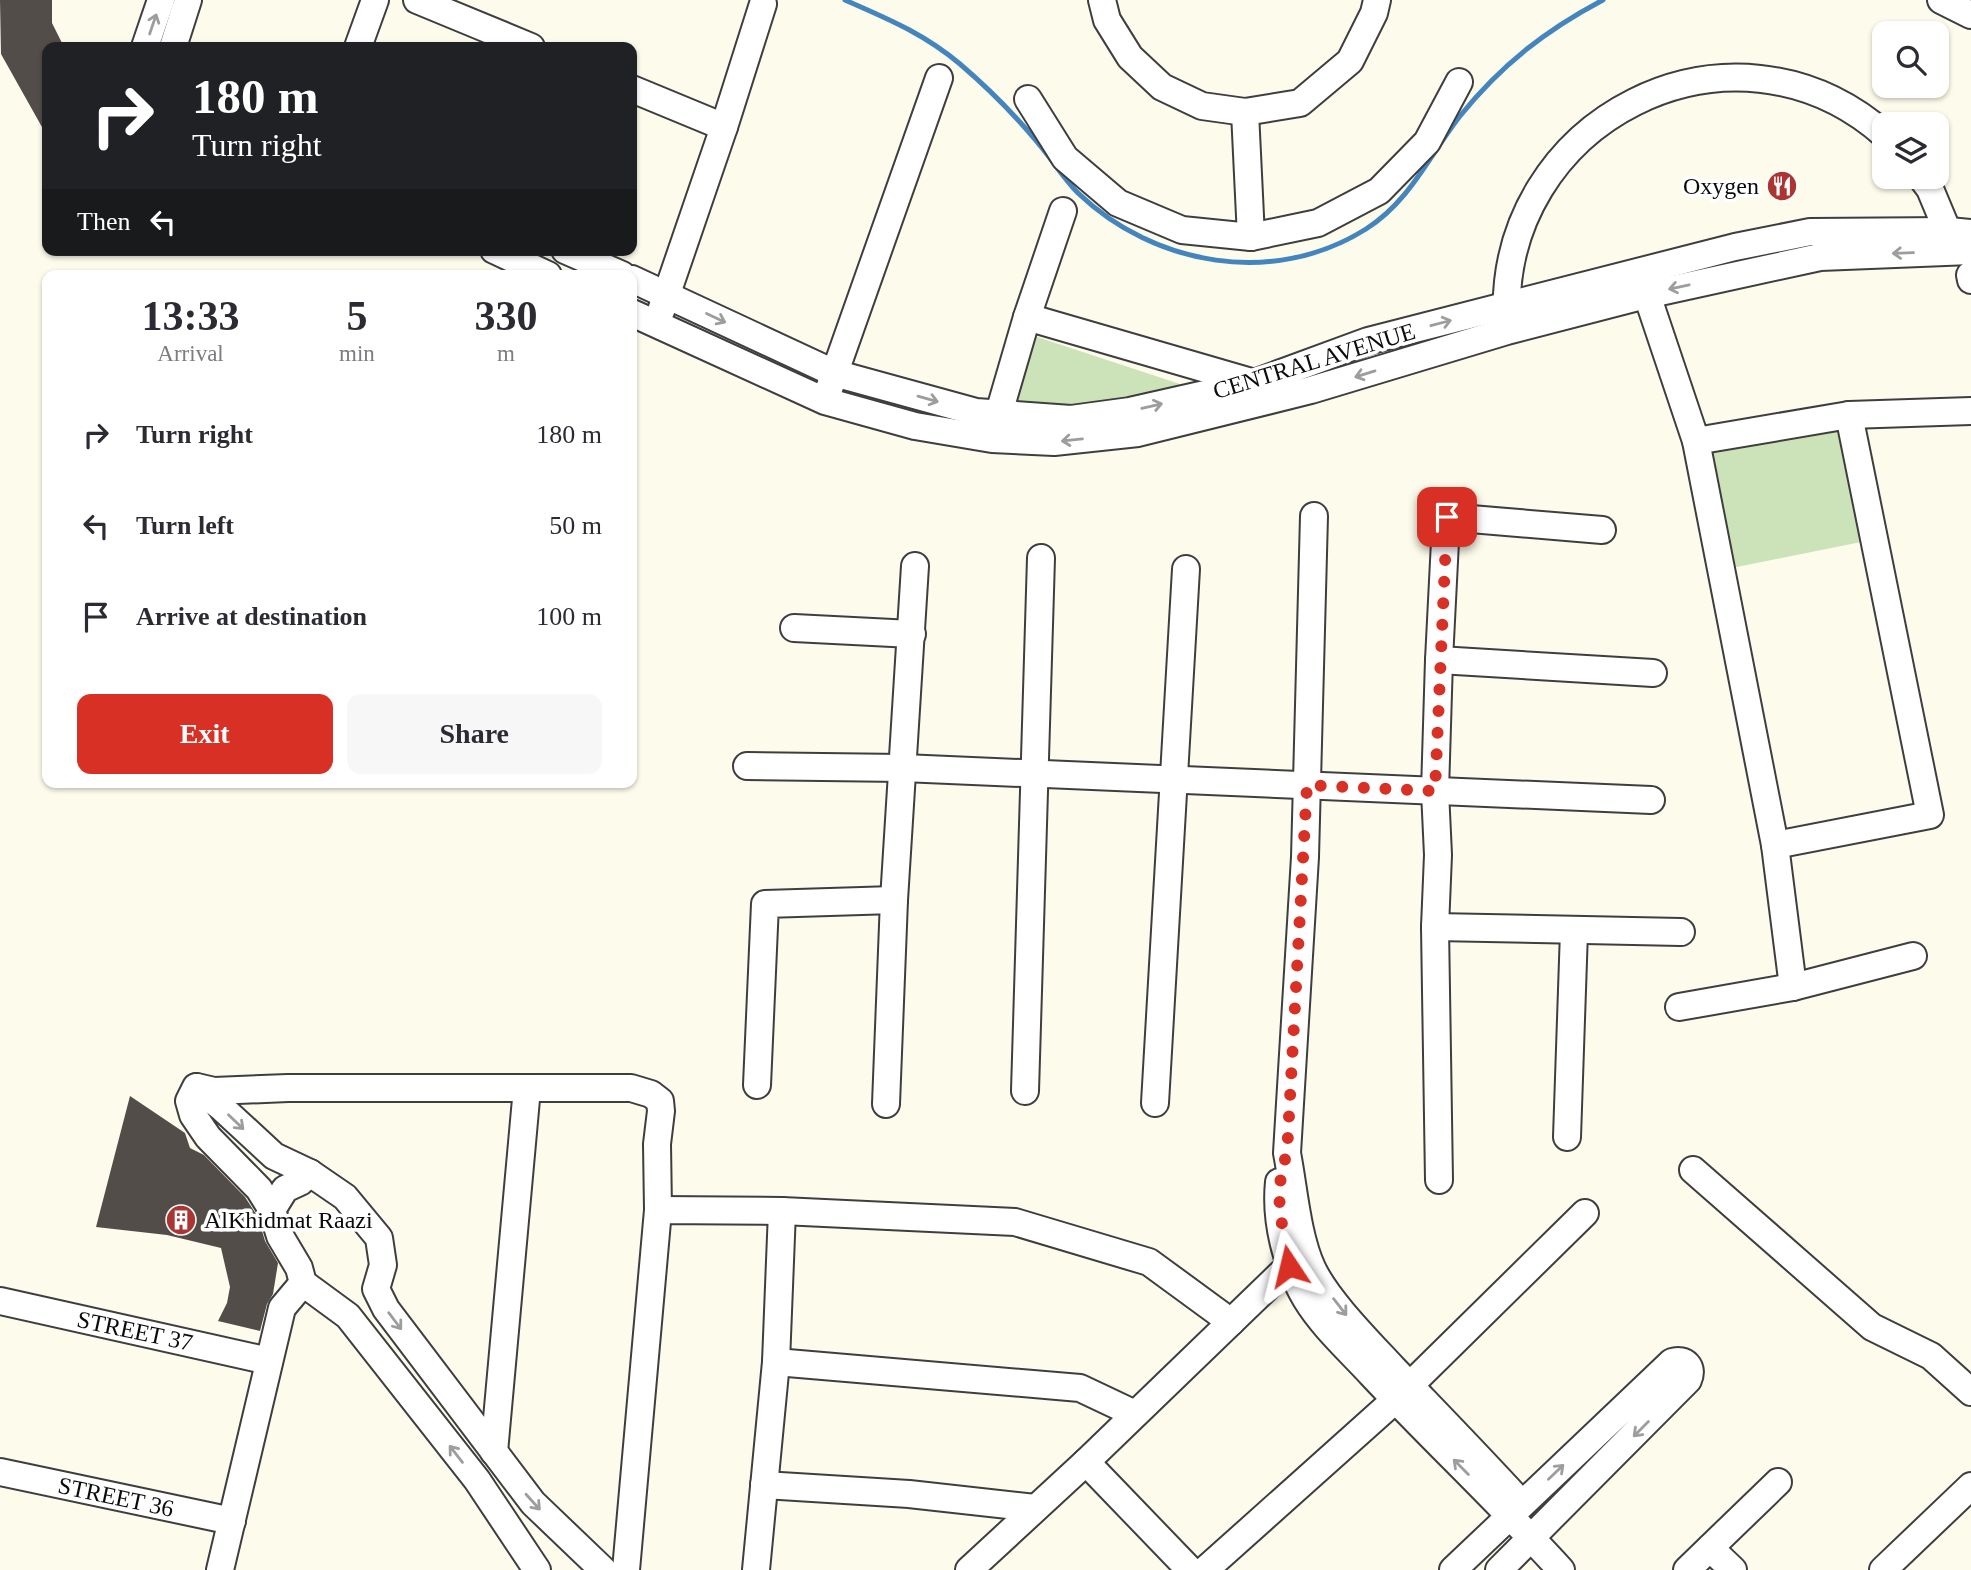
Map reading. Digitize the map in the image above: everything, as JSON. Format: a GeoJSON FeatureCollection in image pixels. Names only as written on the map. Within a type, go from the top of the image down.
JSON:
{"type":"FeatureCollection","features":[{"type":"Feature","properties":{"kind":"street"},"geometry":{"type":"LineString","coordinates":[[147,42],[161,0]]}},
{"type":"Feature","properties":{"kind":"street"},"geometry":{"type":"LineString","coordinates":[[175,42],[188,0]]}},
{"type":"Feature","properties":{"kind":"street"},"geometry":{"type":"LineString","coordinates":[[360,42],[375,0]]}},
{"type":"Feature","properties":{"kind":"street"},"geometry":{"type":"LineString","coordinates":[[417,0],[519,42]]}},
{"type":"Feature","properties":{"kind":"street"},"geometry":{"type":"LineString","coordinates":[[1102,0],[1107,20],[1130,57],[1162,87],[1202,106],[1245,112],[1300,103],[1350,61],[1374,13],[1377,0]]}},
{"type":"Feature","properties":{"kind":"street"},"geometry":{"type":"LineString","coordinates":[[1941,0],[1971,15]]}},
{"type":"Feature","properties":{"kind":"street"},"geometry":{"type":"LineString","coordinates":[[656,324],[763,4]]}},
{"type":"Feature","properties":{"kind":"street"},"geometry":{"type":"LineString","coordinates":[[1507,318],[1511,260],[1524,216],[1546,176],[1576,141],[1612,113],[1652,92],[1696,80],[1742,77],[1787,83],[1830,98],[1872,123]]}},
{"type":"Feature","properties":{"kind":"street"},"geometry":{"type":"LineString","coordinates":[[825,401],[939,78]]}},
{"type":"Feature","properties":{"kind":"street"},"geometry":{"type":"LineString","coordinates":[[1028,99],[1065,158],[1118,203],[1182,230],[1251,237],[1318,223],[1378,191],[1427,142],[1459,82]]}},
{"type":"Feature","properties":{"kind":"street"},"geometry":{"type":"LineString","coordinates":[[637,91],[724,127]]}},
{"type":"Feature","properties":{"kind":"street"},"geometry":{"type":"LineString","coordinates":[[1245,112],[1251,237]]}},
{"type":"Feature","properties":{"kind":"street"},"geometry":{"type":"LineString","coordinates":[[1930,189],[1964,254]]}},
{"type":"Feature","properties":{"kind":"street"},"geometry":{"type":"LineString","coordinates":[[992,439],[1027,317],[1063,211]]}},
{"type":"Feature","properties":{"kind":"street","name":"CENTRAL AVENUE"},"geometry":{"type":"LineString","coordinates":[[637,281],[834,373],[976,412],[1071,419],[1130,411],[1254,383],[1368,341],[1507,318],[1643,283],[1820,257],[1964,254]]}},
{"type":"Feature","properties":{"kind":"street"},"geometry":{"type":"LineString","coordinates":[[507,256],[537,270]]}},
{"type":"Feature","properties":{"kind":"street"},"geometry":{"type":"LineString","coordinates":[[579,256],[611,270]]}},
{"type":"Feature","properties":{"kind":"street"},"geometry":{"type":"LineString","coordinates":[[1643,283],[1696,442],[1776,845],[1793,987]]}},
{"type":"Feature","properties":{"kind":"street","name":"CENTRAL AVENUE"},"geometry":{"type":"LineString","coordinates":[[637,315],[825,401],[915,426],[992,439],[1054,442],[1138,433],[1311,390],[1507,318]]}},
{"type":"Feature","properties":{"kind":"street"},"geometry":{"type":"LineString","coordinates":[[1027,317],[1254,383],[1311,390]]}},
{"type":"Feature","properties":{"kind":"street"},"geometry":{"type":"LineString","coordinates":[[1696,442],[1849,415],[1971,411]]}},
{"type":"Feature","properties":{"kind":"street"},"geometry":{"type":"LineString","coordinates":[[1776,845],[1930,815],[1849,415]]}},
{"type":"Feature","properties":{"kind":"street"},"geometry":{"type":"LineString","coordinates":[[1438,1180],[1435,927],[1438,855],[1435,791],[1447,509],[1602,530]]}},
{"type":"Feature","properties":{"kind":"street"},"geometry":{"type":"LineString","coordinates":[[1314,516],[1307,785],[1287,1153],[1305,1248],[1314,1272],[1402,1393]]}},
{"type":"Feature","properties":{"kind":"street"},"geometry":{"type":"LineString","coordinates":[[1025,1091],[1041,558]]}},
{"type":"Feature","properties":{"kind":"street"},"geometry":{"type":"LineString","coordinates":[[886,1104],[894,900],[915,566]]}},
{"type":"Feature","properties":{"kind":"street"},"geometry":{"type":"LineString","coordinates":[[1155,1103],[1186,569]]}},
{"type":"Feature","properties":{"kind":"street"},"geometry":{"type":"LineString","coordinates":[[794,628],[912,634]]}},
{"type":"Feature","properties":{"kind":"street"},"geometry":{"type":"LineString","coordinates":[[1439,660],[1653,673]]}},
{"type":"Feature","properties":{"kind":"street"},"geometry":{"type":"LineString","coordinates":[[747,766],[903,768],[1651,800]]}},
{"type":"Feature","properties":{"kind":"street"},"geometry":{"type":"LineString","coordinates":[[757,1085],[765,904],[894,900]]}},
{"type":"Feature","properties":{"kind":"street"},"geometry":{"type":"LineString","coordinates":[[1435,927],[1681,932]]}},
{"type":"Feature","properties":{"kind":"street"},"geometry":{"type":"LineString","coordinates":[[1567,1137],[1574,930]]}},
{"type":"Feature","properties":{"kind":"street"},"geometry":{"type":"LineString","coordinates":[[1679,1007],[1793,987],[1913,957]]}},
{"type":"Feature","properties":{"kind":"street"},"geometry":{"type":"LineString","coordinates":[[196,1087],[214,1091],[288,1088],[631,1088],[651,1094],[660,1101],[657,1144],[658,1210],[626,1570]]}},
{"type":"Feature","properties":{"kind":"street"},"geometry":{"type":"LineString","coordinates":[[196,1087],[274,1156],[310,1173],[345,1197],[379,1238],[383,1265],[376,1289],[362,1309],[348,1316]]}},
{"type":"Feature","properties":{"kind":"street"},"geometry":{"type":"LineString","coordinates":[[196,1087],[189,1101],[193,1115],[208,1137],[259,1189],[272,1210],[281,1236],[299,1268],[303,1283],[348,1316],[477,1480],[537,1570]]}},
{"type":"Feature","properties":{"kind":"street"},"geometry":{"type":"LineString","coordinates":[[494,1452],[527,1088]]}},
{"type":"Feature","properties":{"kind":"street"},"geometry":{"type":"LineString","coordinates":[[1287,1153],[1279,1175],[1277,1200],[1289,1266],[1307,1301],[1326,1325],[1402,1393],[1516,1509],[1533,1539],[1561,1570]]}},
{"type":"Feature","properties":{"kind":"street"},"geometry":{"type":"LineString","coordinates":[[1693,1170],[1872,1327],[1931,1356],[1971,1392]]}},
{"type":"Feature","properties":{"kind":"street"},"geometry":{"type":"LineString","coordinates":[[272,1210],[285,1189],[300,1182],[310,1173]]}},
{"type":"Feature","properties":{"kind":"street"},"geometry":{"type":"LineString","coordinates":[[658,1210],[782,1212],[1015,1222],[1149,1262],[1231,1322]]}},
{"type":"Feature","properties":{"kind":"street"},"geometry":{"type":"LineString","coordinates":[[756,1570],[776,1363],[782,1212]]}},
{"type":"Feature","properties":{"kind":"street"},"geometry":{"type":"LineString","coordinates":[[1205,1570],[1402,1393],[1584,1213]]}},
{"type":"Feature","properties":{"kind":"street"},"geometry":{"type":"LineString","coordinates":[[969,1570],[1086,1462],[1289,1266]]}},
{"type":"Feature","properties":{"kind":"street"},"geometry":{"type":"LineString","coordinates":[[220,1570],[282,1308],[303,1283]]}},
{"type":"Feature","properties":{"kind":"street"},"geometry":{"type":"LineString","coordinates":[[376,1289],[387,1309],[533,1503],[603,1570]]}},
{"type":"Feature","properties":{"kind":"street","name":"STREET 37"},"geometry":{"type":"LineString","coordinates":[[0,1301],[269,1361]]}},
{"type":"Feature","properties":{"kind":"street"},"geometry":{"type":"LineString","coordinates":[[1453,1570],[1672,1362],[1680,1360],[1688,1364],[1691,1372],[1689,1380],[1500,1570]]}},
{"type":"Feature","properties":{"kind":"street"},"geometry":{"type":"LineString","coordinates":[[776,1363],[1080,1388],[1135,1414]]}},
{"type":"Feature","properties":{"kind":"street"},"geometry":{"type":"LineString","coordinates":[[1086,1462],[1190,1570]]}},
{"type":"Feature","properties":{"kind":"street","name":"STREET 36"},"geometry":{"type":"LineString","coordinates":[[0,1472],[232,1521]]}},
{"type":"Feature","properties":{"kind":"street"},"geometry":{"type":"LineString","coordinates":[[1687,1570],[1777,1482]]}},
{"type":"Feature","properties":{"kind":"street"},"geometry":{"type":"LineString","coordinates":[[764,1485],[909,1494],[1035,1508]]}},
{"type":"Feature","properties":{"kind":"street"},"geometry":{"type":"LineString","coordinates":[[1883,1570],[1971,1486]]}},
{"type":"Feature","properties":{"kind":"street"},"geometry":{"type":"LineString","coordinates":[[1710,1548],[1733,1570]]}},
{"type":"Feature","properties":{"kind":"green space"},"geometry":{"type":"Polygon","coordinates":[[[1028,334],[1183,385],[1091,406],[1005,409],[1028,334]]]}},
{"type":"Feature","properties":{"kind":"green space"},"geometry":{"type":"Polygon","coordinates":[[[1837,420],[1861,542],[1727,569],[1703,446],[1837,420]]]}},
{"type":"Feature","properties":{"kind":"building"},"geometry":{"type":"Polygon","coordinates":[[[0,0],[52,0],[52,23],[62,42],[42,42],[42,127],[1,54],[0,0]]]}},
{"type":"Feature","properties":{"kind":"building","name":"AlKhidmat Raazi"},"geometry":{"type":"Polygon","coordinates":[[[130,1096],[185,1133],[190,1148],[204,1155],[245,1197],[258,1217],[265,1241],[278,1263],[273,1294],[267,1304],[260,1331],[218,1321],[227,1303],[230,1287],[221,1248],[167,1235],[96,1227],[130,1096]]]}},
{"type":"Feature","properties":{"kind":"waterway"},"geometry":{"type":"LineString","coordinates":[[845,0],[919,35],[960,64],[1020,122],[1078,193],[1108,218],[1142,238],[1178,252],[1216,260],[1254,262],[1293,258],[1330,247],[1366,229],[1381,218],[1418,177],[1460,116],[1508,65],[1544,36],[1603,0]]}},
{"type":"Feature","properties":{"kind":"place","name":"Oxygen"},"geometry":{"type":"Point","coordinates":[1782,186]}},
{"type":"Feature","properties":{"kind":"place","name":"AlKhidmat Raazi"},"geometry":{"type":"Point","coordinates":[181,1220]}},
{"type":"Feature","properties":{"kind":"route"},"geometry":{"type":"LineString","coordinates":[[1289,1266],[1277,1200],[1279,1175],[1287,1153],[1307,785],[1435,791],[1447,517]]}}]}
